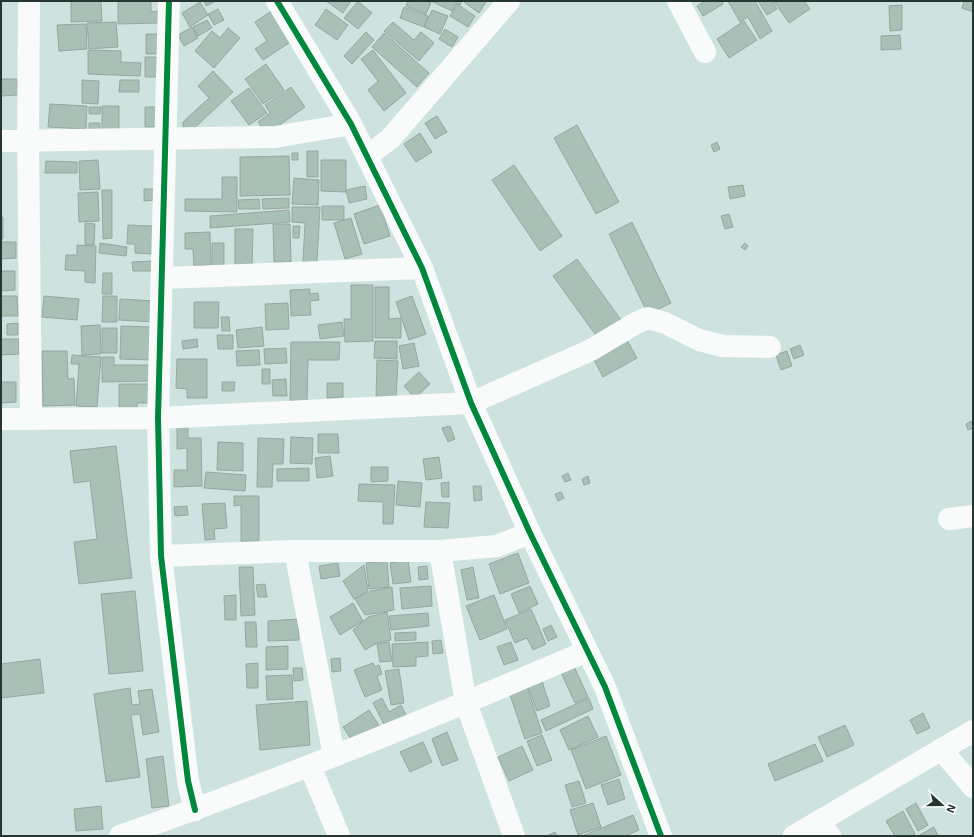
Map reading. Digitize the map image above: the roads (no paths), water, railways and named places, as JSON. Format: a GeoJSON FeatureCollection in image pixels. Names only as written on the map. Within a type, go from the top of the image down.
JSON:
{"type":"FeatureCollection","features":[{"type":"Feature","properties":{"kind":"street"},"geometry":{"type":"LineString","coordinates":[[29,1],[28,141],[31,419]]}},
{"type":"Feature","properties":{"kind":"street"},"geometry":{"type":"LineString","coordinates":[[169,1],[163,278],[158,418],[161,556],[188,781],[195,810]]}},
{"type":"Feature","properties":{"kind":"street"},"geometry":{"type":"LineString","coordinates":[[277,1],[352,124],[422,268],[472,403],[530,533],[605,687],[661,836]]}},
{"type":"Feature","properties":{"kind":"street"},"geometry":{"type":"LineString","coordinates":[[367,156],[390,138],[509,1]]}},
{"type":"Feature","properties":{"kind":"street"},"geometry":{"type":"LineString","coordinates":[[678,1],[705,52]]}},
{"type":"Feature","properties":{"kind":"street"},"geometry":{"type":"LineString","coordinates":[[1,141],[275,137],[352,124]]}},
{"type":"Feature","properties":{"kind":"street"},"geometry":{"type":"LineString","coordinates":[[163,278],[422,268]]}},
{"type":"Feature","properties":{"kind":"street"},"geometry":{"type":"LineString","coordinates":[[1,419],[158,418],[472,403],[591,350],[636,323],[648,318],[665,323],[700,340],[723,346],[770,347]]}},
{"type":"Feature","properties":{"kind":"street"},"geometry":{"type":"LineString","coordinates":[[949,519],[973,516]]}},
{"type":"Feature","properties":{"kind":"street"},"geometry":{"type":"LineString","coordinates":[[161,556],[295,551],[440,551],[497,546],[530,533]]}},
{"type":"Feature","properties":{"kind":"street"},"geometry":{"type":"LineString","coordinates":[[295,551],[334,756]]}},
{"type":"Feature","properties":{"kind":"street"},"geometry":{"type":"LineString","coordinates":[[440,551],[466,703],[514,836]]}},
{"type":"Feature","properties":{"kind":"street"},"geometry":{"type":"LineString","coordinates":[[120,836],[195,810],[310,766],[466,703],[587,651]]}},
{"type":"Feature","properties":{"kind":"street"},"geometry":{"type":"LineString","coordinates":[[794,836],[824,829],[941,749],[973,730]]}},
{"type":"Feature","properties":{"kind":"street"},"geometry":{"type":"LineString","coordinates":[[941,749],[973,787]]}},
{"type":"Feature","properties":{"kind":"street"},"geometry":{"type":"LineString","coordinates":[[310,766],[339,836]]}}]}
